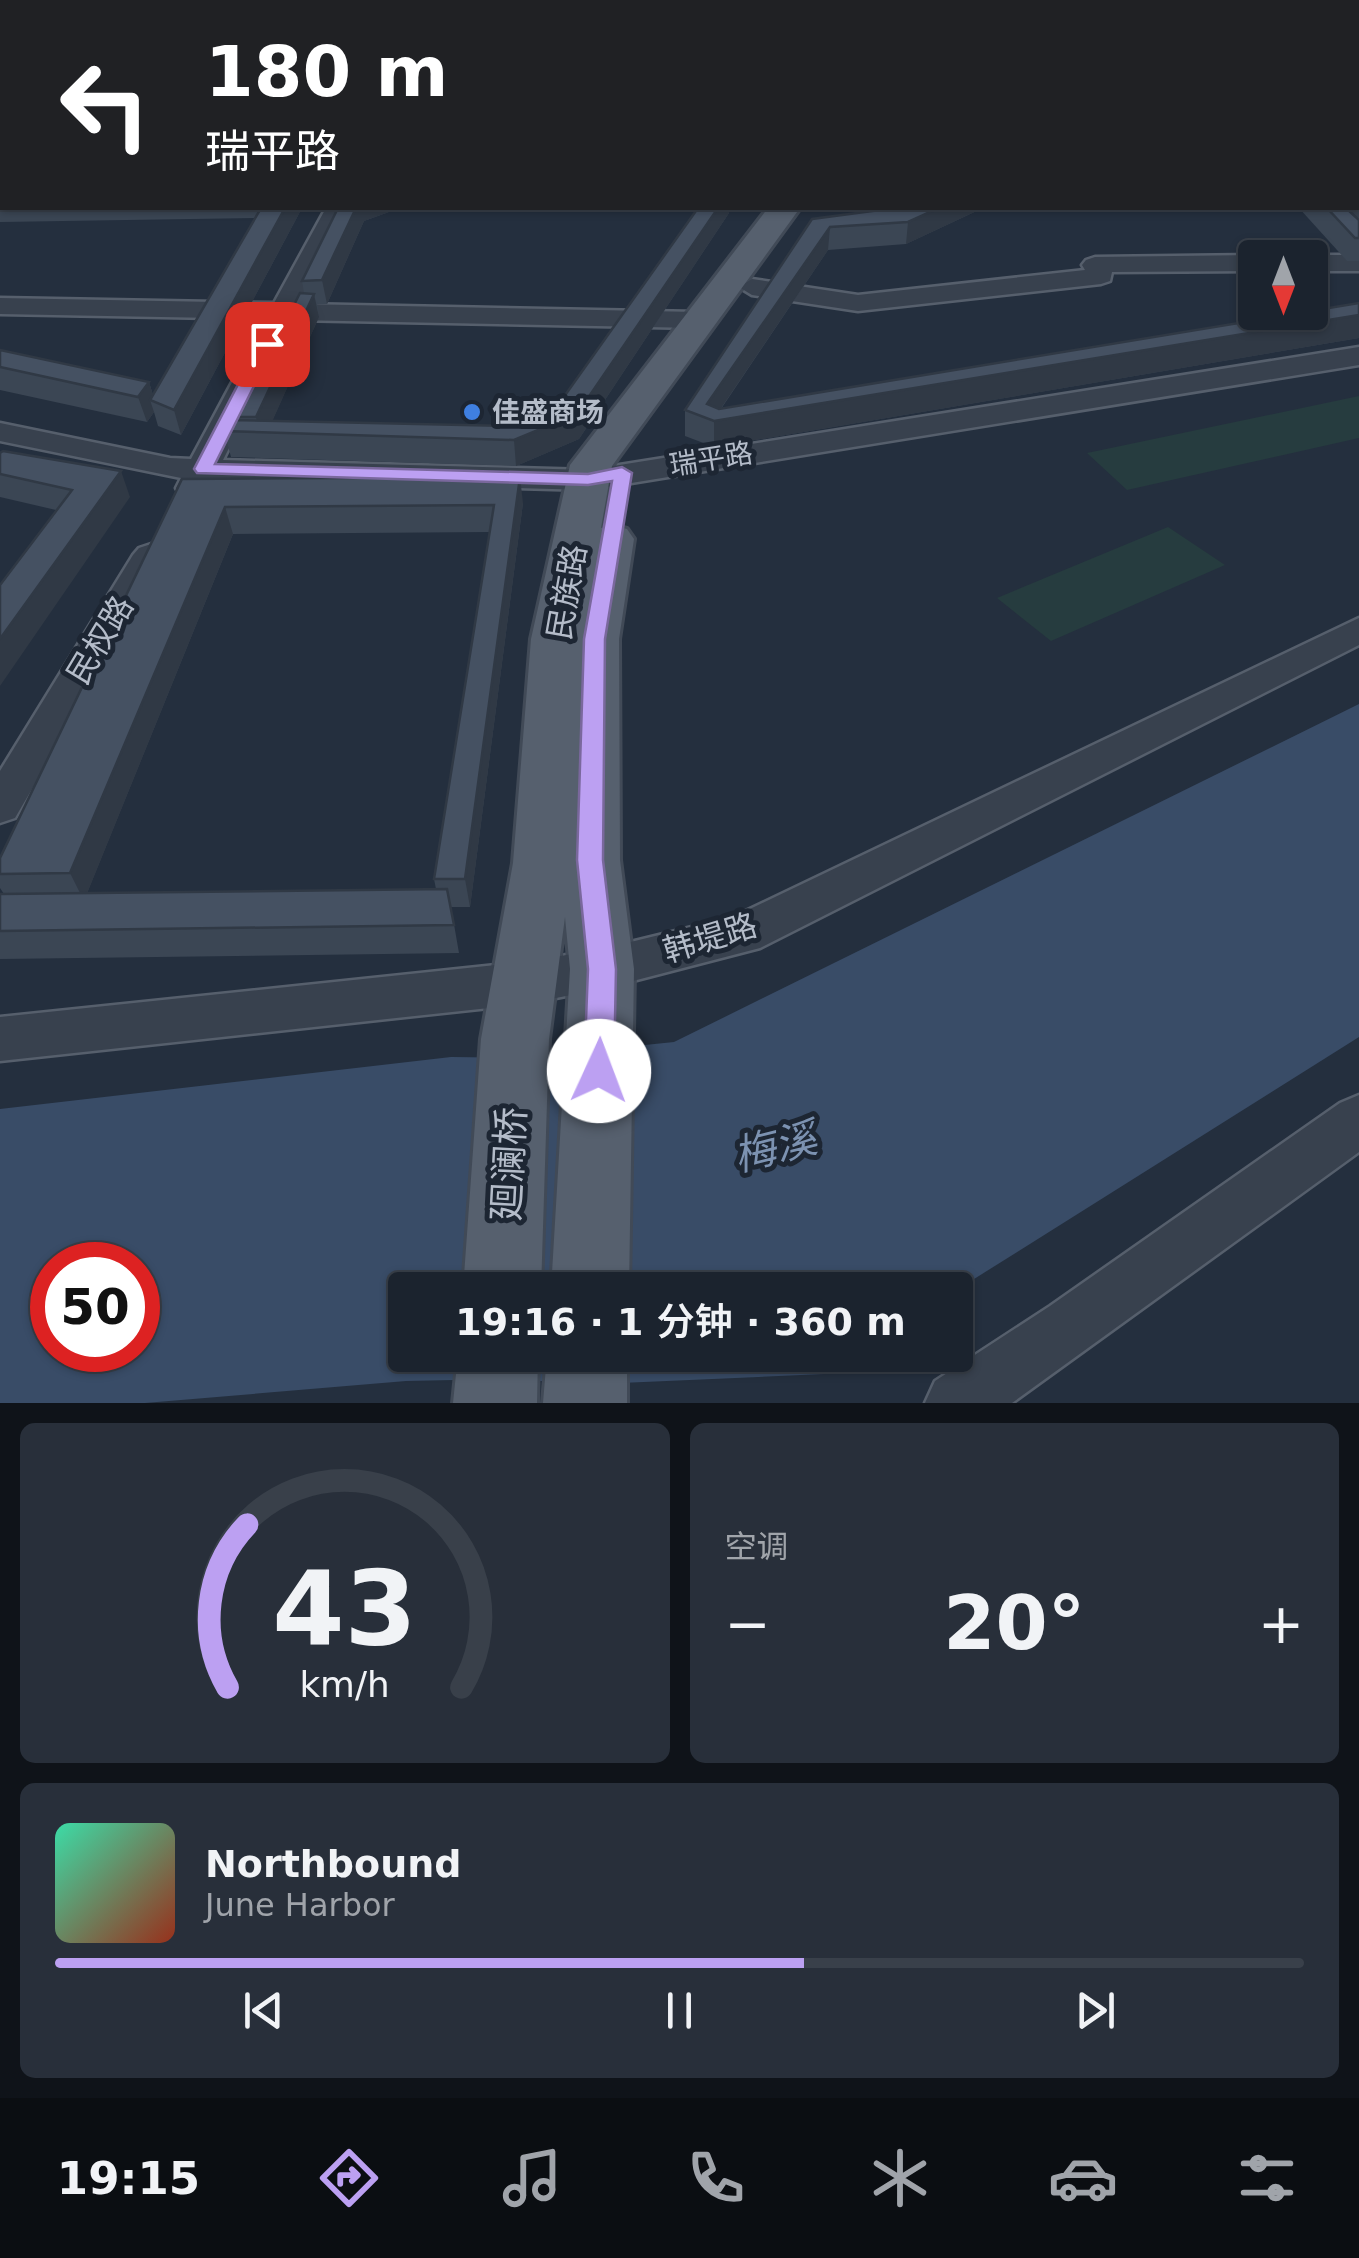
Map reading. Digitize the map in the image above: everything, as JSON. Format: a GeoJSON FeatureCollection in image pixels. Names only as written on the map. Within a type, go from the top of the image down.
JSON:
{"type":"FeatureCollection","features":[{"type":"Feature","properties":{"kind":"main road","name":"民族路"},"geometry":{"type":"LineString","coordinates":[[605,476],[591,464],[782,210]]}},
{"type":"Feature","properties":{"kind":"main road","name":"民族路"},"geometry":{"type":"LineString","coordinates":[[520,1011],[543,862],[556,638],[605,476],[810,210]]}},
{"type":"Feature","properties":{"kind":"main road","name":"民族路"},"geometry":{"type":"LineString","coordinates":[[601,1001],[590,860],[594,639],[605,476]]}},
{"type":"Feature","properties":{"kind":"main road"},"geometry":{"type":"LineString","coordinates":[[591,1272],[601,1001]]}},
{"type":"Feature","properties":{"kind":"main road","name":"廻澜桥"},"geometry":{"type":"LineString","coordinates":[[503,1272],[520,1011]]}},
{"type":"Feature","properties":{"kind":"main road"},"geometry":{"type":"LineString","coordinates":[[495,1402],[497,1372]]}},
{"type":"Feature","properties":{"kind":"main road"},"geometry":{"type":"LineString","coordinates":[[585,1403],[586,1372]]}},
{"type":"Feature","properties":{"kind":"street","name":"民权路"},"geometry":{"type":"LineString","coordinates":[[0,807],[203,469],[337,210]]}},
{"type":"Feature","properties":{"kind":"street"},"geometry":{"type":"LineString","coordinates":[[752,287],[858,303],[1101,276],[1095,265],[1238,263]]}},
{"type":"Feature","properties":{"kind":"street"},"geometry":{"type":"LineString","coordinates":[[1328,263],[1359,263]]}},
{"type":"Feature","properties":{"kind":"street"},"geometry":{"type":"LineString","coordinates":[[0,306],[698,320]]}},
{"type":"Feature","properties":{"kind":"street","name":"瑞平路"},"geometry":{"type":"LineString","coordinates":[[0,432],[170,468],[605,476],[1359,356]]}},
{"type":"Feature","properties":{"kind":"street","name":"韩堤路"},"geometry":{"type":"LineString","coordinates":[[0,1039],[520,1011],[601,1001],[1359,630]]}},
{"type":"Feature","properties":{"kind":"street"},"geometry":{"type":"LineString","coordinates":[[958,1403],[1071,1327],[1359,1120]]}},
{"type":"Feature","properties":{"kind":"green space"},"geometry":{"type":"Polygon","coordinates":[[[1359,396],[1359,438],[1127,490],[1087,453],[1359,396]]]}},
{"type":"Feature","properties":{"kind":"green space"},"geometry":{"type":"Polygon","coordinates":[[[1168,527],[1225,565],[1051,641],[997,598],[1168,527]]]}},
{"type":"Feature","properties":{"kind":"water","name":"梅溪"},"geometry":{"type":"Polygon","coordinates":[[[1359,704],[1359,1037],[973,1280],[973,1272],[388,1272],[388,1372],[827,1372],[824,1374],[598,1384],[501,1379],[406,1381],[145,1403],[0,1403],[0,1109],[451,1057],[519,1058],[674,1042],[1359,704]]]}},
{"type":"Feature","properties":{"kind":"building"},"geometry":{"type":"Polygon","coordinates":[[[260,210],[284,210],[174,410],[150,400],[260,210]]]}},
{"type":"Feature","properties":{"kind":"building"},"geometry":{"type":"Polygon","coordinates":[[[337,210],[355,210],[322,280],[302,281],[337,210]]]}},
{"type":"Feature","properties":{"kind":"building"},"geometry":{"type":"Polygon","coordinates":[[[697,210],[717,210],[577,414],[514,440],[224,431],[229,420],[513,426],[556,408],[697,210]]]}},
{"type":"Feature","properties":{"kind":"building"},"geometry":{"type":"Polygon","coordinates":[[[880,210],[935,210],[908,222],[830,227],[707,404],[719,409],[1238,323],[1238,330],[1268,330],[714,421],[685,410],[812,219],[880,210]]]}},
{"type":"Feature","properties":{"kind":"building"},"geometry":{"type":"Polygon","coordinates":[[[1329,210],[1348,210],[1359,220],[1359,238],[1329,210]]]}},
{"type":"Feature","properties":{"kind":"building"},"geometry":{"type":"Polygon","coordinates":[[[300,293],[314,294],[256,417],[237,417],[300,293]]]}},
{"type":"Feature","properties":{"kind":"building"},"geometry":{"type":"Polygon","coordinates":[[[1359,303],[1359,315],[1328,320],[1328,308],[1359,303]]]}},
{"type":"Feature","properties":{"kind":"building"},"geometry":{"type":"Polygon","coordinates":[[[0,350],[149,382],[138,397],[0,367],[0,350]]]}},
{"type":"Feature","properties":{"kind":"building"},"geometry":{"type":"Polygon","coordinates":[[[3,451],[121,471],[0,639],[0,585],[72,490],[0,474],[3,451]]]}},
{"type":"Feature","properties":{"kind":"building"},"geometry":{"type":"Polygon","coordinates":[[[520,477],[465,879],[434,879],[494,505],[225,507],[70,873],[0,874],[0,858],[182,479],[520,477]]]}},
{"type":"Feature","properties":{"kind":"building"},"geometry":{"type":"Polygon","coordinates":[[[447,889],[454,925],[0,931],[0,894],[447,889]]]}},
{"type":"Feature","properties":{"kind":"place","name":"佳盛商场"},"geometry":{"type":"Point","coordinates":[472,412]}},
{"type":"Feature","properties":{"kind":"route"},"geometry":{"type":"LineString","coordinates":[[267,344],[203,469],[588,480],[622,473],[594,639],[590,860],[602,969],[599,1071]]}}]}
